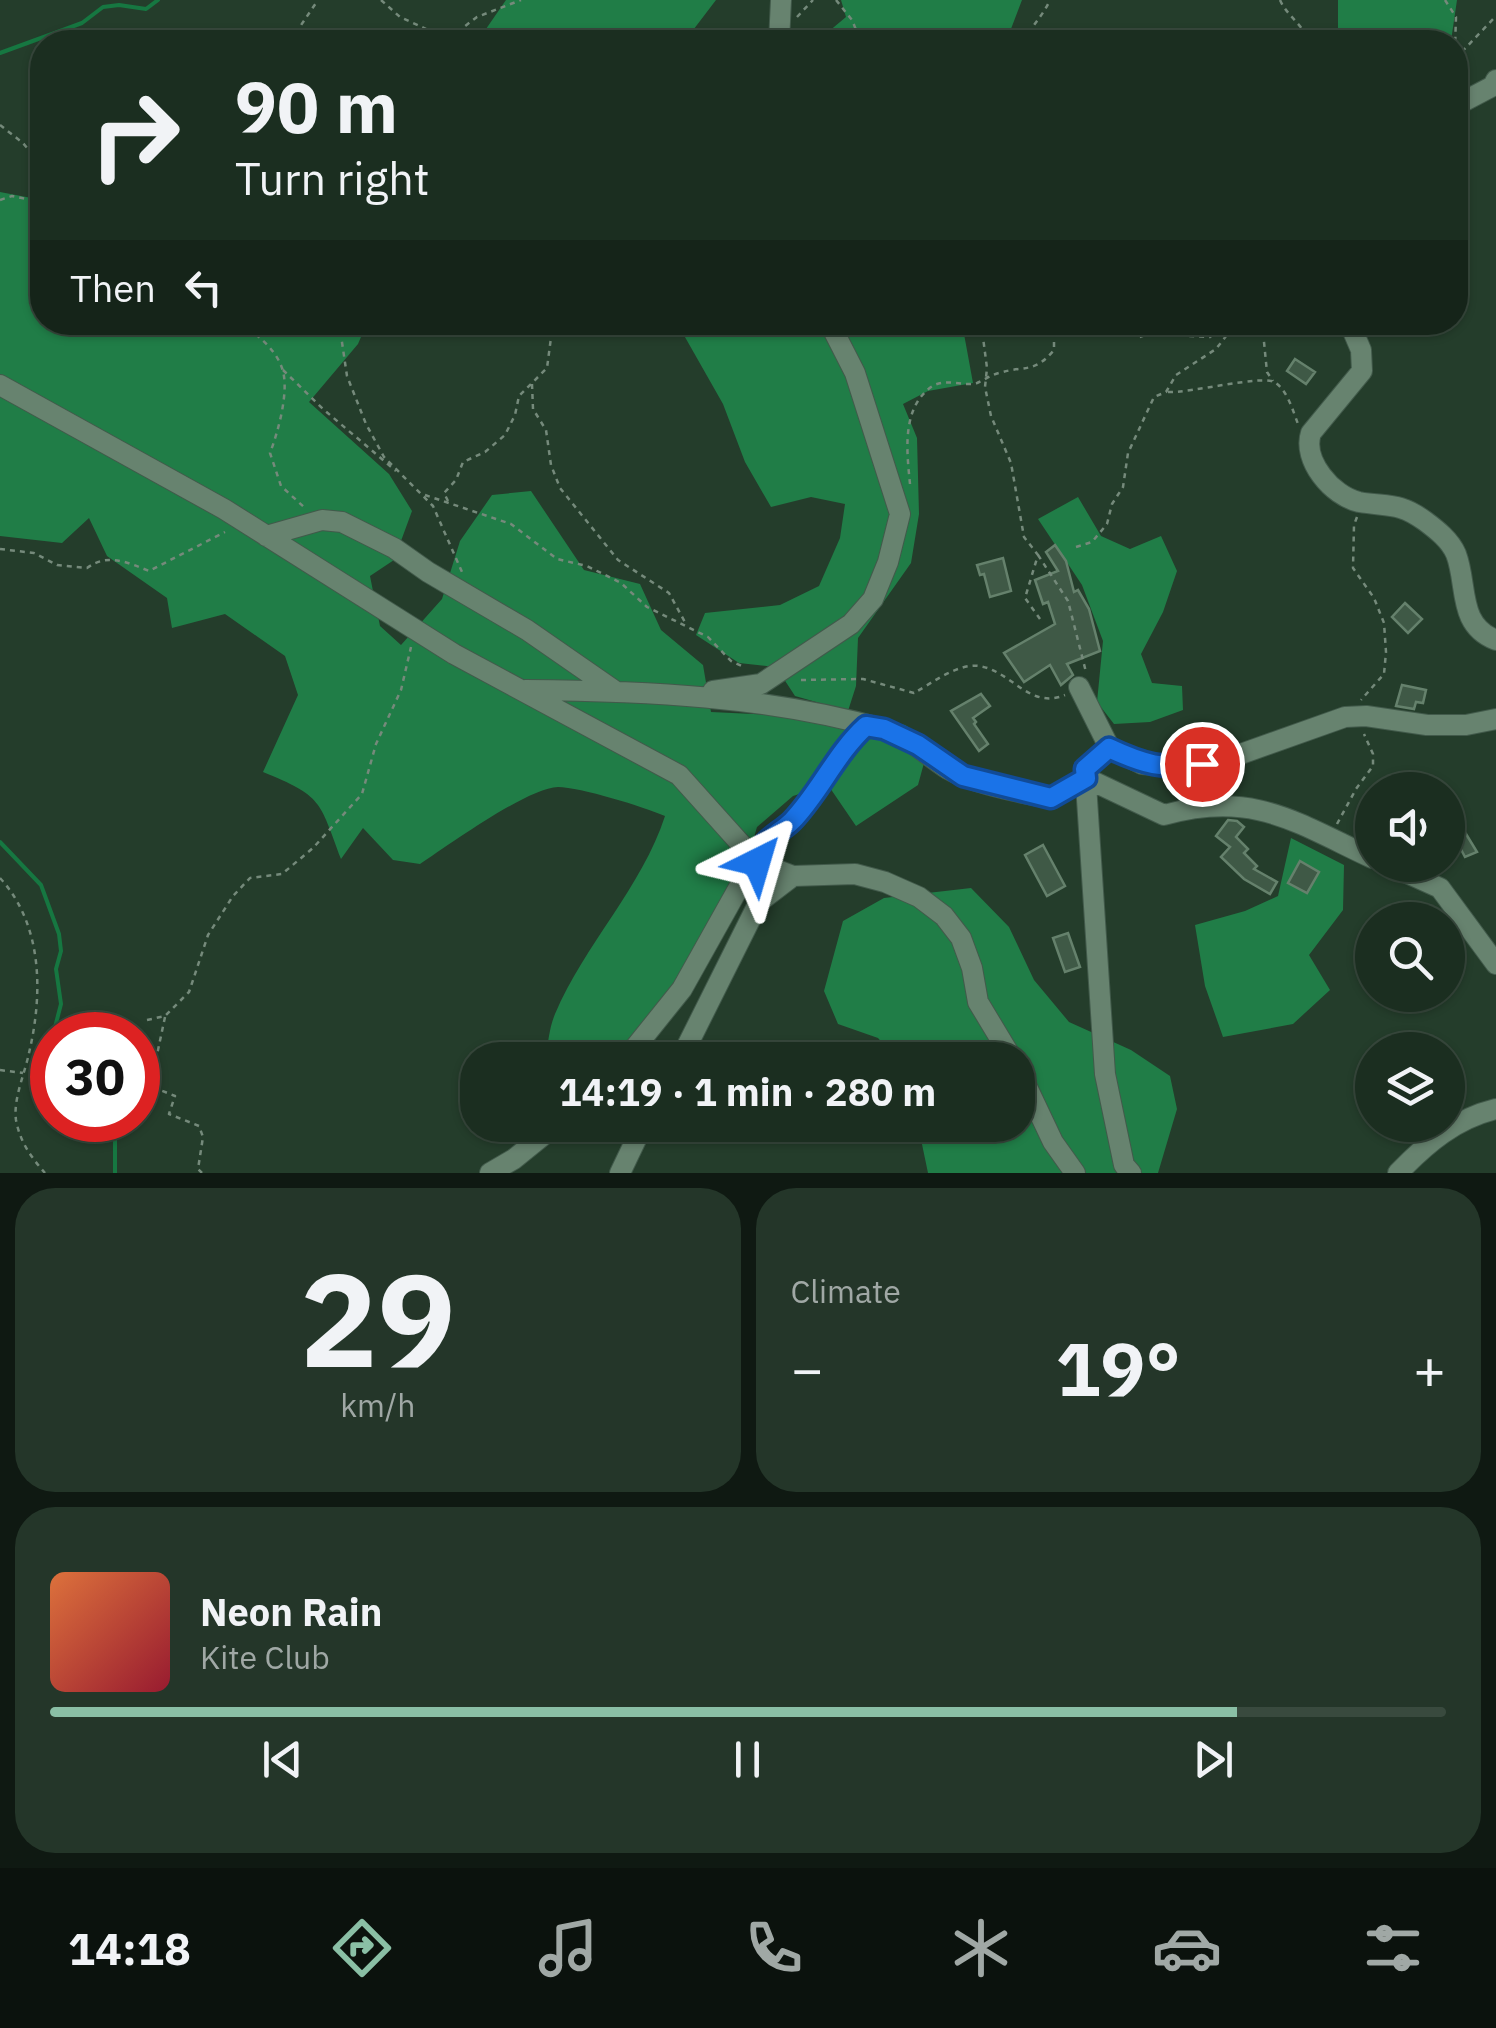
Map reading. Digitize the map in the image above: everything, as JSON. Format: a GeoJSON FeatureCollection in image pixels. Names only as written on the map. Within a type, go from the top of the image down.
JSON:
{"type":"FeatureCollection","features":[{"type":"Feature","properties":{"kind":"street"},"geometry":{"type":"LineString","coordinates":[[780,30],[781,0]]}},
{"type":"Feature","properties":{"kind":"street"},"geometry":{"type":"LineString","coordinates":[[1468,99],[1493,86],[1496,80]]}},
{"type":"Feature","properties":{"kind":"street"},"geometry":{"type":"LineString","coordinates":[[696,696],[728,687],[761,684],[850,624],[873,599],[888,562],[900,514],[855,373],[836,335]]}},
{"type":"Feature","properties":{"kind":"street"},"geometry":{"type":"LineString","coordinates":[[1354,335],[1362,371],[1320,418],[1308,443],[1312,457],[1327,483],[1358,502],[1394,504],[1412,512],[1450,544],[1458,558],[1466,610],[1476,627],[1496,640]]}},
{"type":"Feature","properties":{"kind":"street"},"geometry":{"type":"LineString","coordinates":[[4,384],[520,690],[680,775],[757,862],[794,876],[855,874],[885,882],[919,898],[944,916],[960,938],[972,968],[978,1002],[1002,1042]]}},
{"type":"Feature","properties":{"kind":"street"},"geometry":{"type":"LineString","coordinates":[[266,536],[330,519],[394,548],[527,630],[615,691]]}},
{"type":"Feature","properties":{"kind":"street"},"geometry":{"type":"LineString","coordinates":[[562,657],[556,676],[565,715]]}},
{"type":"Feature","properties":{"kind":"street"},"geometry":{"type":"LineString","coordinates":[[1078,686],[1109,748],[1142,764],[1179,768],[1224,760],[1344,717],[1427,725],[1466,725],[1496,719]]}},
{"type":"Feature","properties":{"kind":"street"},"geometry":{"type":"LineString","coordinates":[[520,690],[696,696],[805,711],[884,729],[918,745],[963,776],[1051,798],[1086,778]]}},
{"type":"Feature","properties":{"kind":"street"},"geometry":{"type":"LineString","coordinates":[[639,1042],[682,989],[757,862],[761,847],[802,809],[854,736],[866,726]]}},
{"type":"Feature","properties":{"kind":"street"},"geometry":{"type":"LineString","coordinates":[[1109,748],[1085,769],[1105,1074],[1124,1165],[1130,1173]]}},
{"type":"Feature","properties":{"kind":"street"},"geometry":{"type":"LineString","coordinates":[[1086,778],[1164,815],[1200,805],[1242,805],[1276,814],[1355,850]]}},
{"type":"Feature","properties":{"kind":"street"},"geometry":{"type":"LineString","coordinates":[[689,1042],[759,902],[794,876]]}},
{"type":"Feature","properties":{"kind":"street"},"geometry":{"type":"LineString","coordinates":[[1427,882],[1440,888],[1496,964]]}},
{"type":"Feature","properties":{"kind":"street"},"geometry":{"type":"LineString","coordinates":[[1035,1104],[1053,1142],[1074,1173]]}},
{"type":"Feature","properties":{"kind":"street"},"geometry":{"type":"LineString","coordinates":[[1398,1173],[1428,1142],[1458,1122],[1496,1109]]}},
{"type":"Feature","properties":{"kind":"street"},"geometry":{"type":"LineString","coordinates":[[490,1173],[535,1142]]}},
{"type":"Feature","properties":{"kind":"street"},"geometry":{"type":"LineString","coordinates":[[620,1173],[636,1142]]}},
{"type":"Feature","properties":{"kind":"path"},"geometry":{"type":"LineString","coordinates":[[296,30],[318,0]]}},
{"type":"Feature","properties":{"kind":"path"},"geometry":{"type":"LineString","coordinates":[[381,0],[400,17],[427,30]]}},
{"type":"Feature","properties":{"kind":"path"},"geometry":{"type":"LineString","coordinates":[[460,30],[476,16],[522,0]]}},
{"type":"Feature","properties":{"kind":"path"},"geometry":{"type":"LineString","coordinates":[[836,0],[856,30]]}},
{"type":"Feature","properties":{"kind":"path"},"geometry":{"type":"LineString","coordinates":[[1029,30],[1050,0]]}},
{"type":"Feature","properties":{"kind":"path"},"geometry":{"type":"LineString","coordinates":[[1280,0],[1302,30]]}},
{"type":"Feature","properties":{"kind":"path"},"geometry":{"type":"LineString","coordinates":[[1444,0],[1456,17],[1456,30]]}},
{"type":"Feature","properties":{"kind":"path"},"geometry":{"type":"LineString","coordinates":[[1468,45],[1496,16]]}},
{"type":"Feature","properties":{"kind":"path"},"geometry":{"type":"LineString","coordinates":[[0,126],[30,151]]}},
{"type":"Feature","properties":{"kind":"path"},"geometry":{"type":"LineString","coordinates":[[0,200],[12,196],[30,200]]}},
{"type":"Feature","properties":{"kind":"path"},"geometry":{"type":"LineString","coordinates":[[258,335],[283,370],[322,409],[425,495],[444,526],[473,597]]}},
{"type":"Feature","properties":{"kind":"path"},"geometry":{"type":"LineString","coordinates":[[341,335],[348,376],[366,424],[384,457],[405,478]]}},
{"type":"Feature","properties":{"kind":"path"},"geometry":{"type":"LineString","coordinates":[[449,503],[444,493],[456,480],[463,462],[496,444],[515,415],[519,396],[547,368],[551,335]]}},
{"type":"Feature","properties":{"kind":"path"},"geometry":{"type":"LineString","coordinates":[[425,495],[511,524],[557,559],[587,566],[621,583],[648,607],[708,637],[731,661],[768,680],[864,679],[914,693],[959,669],[978,666],[1031,697],[1060,698],[1086,675],[1074,616],[1024,537],[1011,463],[991,416],[984,387],[982,335]]}},
{"type":"Feature","properties":{"kind":"path"},"geometry":{"type":"LineString","coordinates":[[910,494],[906,437],[922,398],[932,386],[954,381],[972,385],[999,372],[1035,368],[1054,350],[1055,335]]}},
{"type":"Feature","properties":{"kind":"path"},"geometry":{"type":"LineString","coordinates":[[1169,335],[1212,335]]}},
{"type":"Feature","properties":{"kind":"path"},"geometry":{"type":"LineString","coordinates":[[1166,392],[1176,375],[1216,348],[1226,335]]}},
{"type":"Feature","properties":{"kind":"path"},"geometry":{"type":"LineString","coordinates":[[1263,335],[1267,372],[1293,408],[1308,443]]}},
{"type":"Feature","properties":{"kind":"path"},"geometry":{"type":"LineString","coordinates":[[283,370],[281,427],[270,453],[273,469],[288,495],[308,510],[330,519]]}},
{"type":"Feature","properties":{"kind":"path"},"geometry":{"type":"LineString","coordinates":[[1076,547],[1092,542],[1107,524],[1112,504],[1123,486],[1128,453],[1154,397],[1259,378],[1274,382]]}},
{"type":"Feature","properties":{"kind":"path"},"geometry":{"type":"LineString","coordinates":[[532,384],[533,408],[546,430],[551,464],[560,488],[618,560],[668,593],[686,624]]}},
{"type":"Feature","properties":{"kind":"path"},"geometry":{"type":"LineString","coordinates":[[1351,848],[1336,826],[1373,766],[1373,754],[1354,717],[1358,704],[1384,674],[1386,652],[1384,623],[1374,598],[1352,568],[1354,525],[1358,514],[1372,502]]}},
{"type":"Feature","properties":{"kind":"path"},"geometry":{"type":"LineString","coordinates":[[0,549],[34,553],[56,565],[88,568],[99,560],[125,561],[149,571],[224,532],[238,533]]}},
{"type":"Feature","properties":{"kind":"path"},"geometry":{"type":"LineString","coordinates":[[1038,555],[1025,598],[1040,619]]}},
{"type":"Feature","properties":{"kind":"path"},"geometry":{"type":"LineString","coordinates":[[160,1017],[190,992],[208,935],[232,896],[250,878],[282,874],[313,848],[362,794],[376,744],[402,690],[412,651],[410,626]]}},
{"type":"Feature","properties":{"kind":"path"},"geometry":{"type":"LineString","coordinates":[[0,878],[27,920],[35,952],[34,1027],[16,1119],[27,1154],[45,1173]]}},
{"type":"Feature","properties":{"kind":"path"},"geometry":{"type":"LineString","coordinates":[[165,1016],[154,1069],[155,1088],[175,1096],[170,1114],[199,1126],[203,1136],[198,1169],[202,1173]]}},
{"type":"Feature","properties":{"kind":"path"},"geometry":{"type":"LineString","coordinates":[[0,1070],[24,1073]]}},
{"type":"Feature","properties":{"kind":"green space"},"geometry":{"type":"Polygon","coordinates":[[[506,0],[716,0],[693,30],[485,30],[506,0]]]}},
{"type":"Feature","properties":{"kind":"green space"},"geometry":{"type":"Polygon","coordinates":[[[841,0],[1022,0],[1011,30],[830,30],[846,17],[841,0]]]}},
{"type":"Feature","properties":{"kind":"green space"},"geometry":{"type":"Polygon","coordinates":[[[1338,0],[1457,0],[1453,30],[1338,30],[1338,0]]]}},
{"type":"Feature","properties":{"kind":"green space"},"geometry":{"type":"Polygon","coordinates":[[[0,192],[30,198],[30,335],[362,335],[309,402],[389,474],[412,511],[394,560],[370,576],[380,626],[401,645],[442,599],[460,541],[492,495],[531,491],[584,570],[640,584],[661,630],[703,665],[711,712],[881,720],[905,725],[930,741],[918,785],[856,826],[828,785],[793,796],[757,827],[734,906],[652,1042],[549,1042],[553,1019],[567,988],[642,867],[665,816],[596,794],[558,787],[508,807],[420,864],[393,860],[363,828],[341,859],[316,802],[297,787],[263,772],[298,695],[285,656],[225,614],[172,628],[167,598],[107,556],[89,518],[62,543],[0,536],[0,192]]]}},
{"type":"Feature","properties":{"kind":"green space"},"geometry":{"type":"Polygon","coordinates":[[[684,335],[964,335],[973,383],[928,391],[903,404],[917,438],[919,514],[911,563],[858,638],[856,686],[848,711],[795,696],[776,667],[739,663],[696,635],[705,613],[780,605],[819,586],[840,538],[845,504],[811,497],[771,507],[745,462],[723,404],[684,335]]]}},
{"type":"Feature","properties":{"kind":"green space"},"geometry":{"type":"Polygon","coordinates":[[[1078,497],[1101,536],[1130,549],[1161,536],[1177,571],[1163,612],[1141,654],[1152,683],[1182,686],[1183,710],[1150,722],[1114,724],[1097,702],[1103,641],[1082,585],[1038,519],[1078,497]]]}},
{"type":"Feature","properties":{"kind":"green space"},"geometry":{"type":"Polygon","coordinates":[[[1291,838],[1344,865],[1343,910],[1309,955],[1330,990],[1293,1024],[1223,1037],[1205,986],[1195,925],[1245,911],[1278,896],[1291,838]]]}},
{"type":"Feature","properties":{"kind":"green space"},"geometry":{"type":"Polygon","coordinates":[[[971,888],[1009,927],[1034,980],[1069,1022],[1131,1050],[1170,1076],[1177,1109],[1158,1173],[928,1173],[922,1142],[1035,1142],[1035,1042],[881,1042],[838,1024],[824,991],[843,921],[884,898],[971,888]]]}},
{"type":"Feature","properties":{"kind":"building"},"geometry":{"type":"Polygon","coordinates":[[[1295,359],[1315,372],[1306,384],[1287,371],[1295,359]]]}},
{"type":"Feature","properties":{"kind":"building"},"geometry":{"type":"Polygon","coordinates":[[[1055,545],[1066,561],[1074,592],[1078,590],[1089,609],[1100,651],[1067,664],[1073,675],[1061,685],[1050,665],[1024,682],[1004,653],[1055,624],[1035,580],[1058,571],[1046,552],[1055,545]]]}},
{"type":"Feature","properties":{"kind":"building"},"geometry":{"type":"Polygon","coordinates":[[[1003,558],[1011,591],[990,597],[984,574],[980,575],[977,565],[1003,558]]]}},
{"type":"Feature","properties":{"kind":"building"},"geometry":{"type":"Polygon","coordinates":[[[1405,603],[1422,619],[1408,633],[1392,617],[1405,603]]]}},
{"type":"Feature","properties":{"kind":"building"},"geometry":{"type":"Polygon","coordinates":[[[1402,685],[1426,690],[1423,703],[1416,702],[1414,709],[1396,706],[1402,685]]]}},
{"type":"Feature","properties":{"kind":"building"},"geometry":{"type":"Polygon","coordinates":[[[981,694],[990,706],[973,718],[988,744],[979,751],[951,711],[981,694]]]}},
{"type":"Feature","properties":{"kind":"building"},"geometry":{"type":"Polygon","coordinates":[[[1228,820],[1244,827],[1236,837],[1248,849],[1244,853],[1257,866],[1254,869],[1277,882],[1270,894],[1244,879],[1221,857],[1230,847],[1216,836],[1228,820]]]}},
{"type":"Feature","properties":{"kind":"building"},"geometry":{"type":"Polygon","coordinates":[[[1465,832],[1477,852],[1465,857],[1465,832]]]}},
{"type":"Feature","properties":{"kind":"building"},"geometry":{"type":"Polygon","coordinates":[[[1043,845],[1065,886],[1047,896],[1025,855],[1043,845]]]}},
{"type":"Feature","properties":{"kind":"building"},"geometry":{"type":"Polygon","coordinates":[[[1300,861],[1319,872],[1307,893],[1288,883],[1300,861]]]}},
{"type":"Feature","properties":{"kind":"building"},"geometry":{"type":"Polygon","coordinates":[[[1068,933],[1080,967],[1065,972],[1053,938],[1068,933]]]}},
{"type":"Feature","properties":{"kind":"waterway"},"geometry":{"type":"LineString","coordinates":[[63,30],[82,23],[103,7],[146,9],[158,0]]}},
{"type":"Feature","properties":{"kind":"waterway"},"geometry":{"type":"LineString","coordinates":[[0,53],[30,42]]}},
{"type":"Feature","properties":{"kind":"waterway"},"geometry":{"type":"LineString","coordinates":[[0,842],[41,885],[59,934],[59,1012]]}},
{"type":"Feature","properties":{"kind":"waterway"},"geometry":{"type":"LineString","coordinates":[[115,1142],[115,1173]]}},
{"type":"Feature","properties":{"kind":"route"},"geometry":{"type":"LineString","coordinates":[[757,862],[761,847],[790,824],[816,794],[854,736],[866,726],[884,729],[918,745],[963,776],[1051,798],[1086,778],[1085,769],[1109,748],[1142,764],[1179,768],[1202,764]]}}]}
